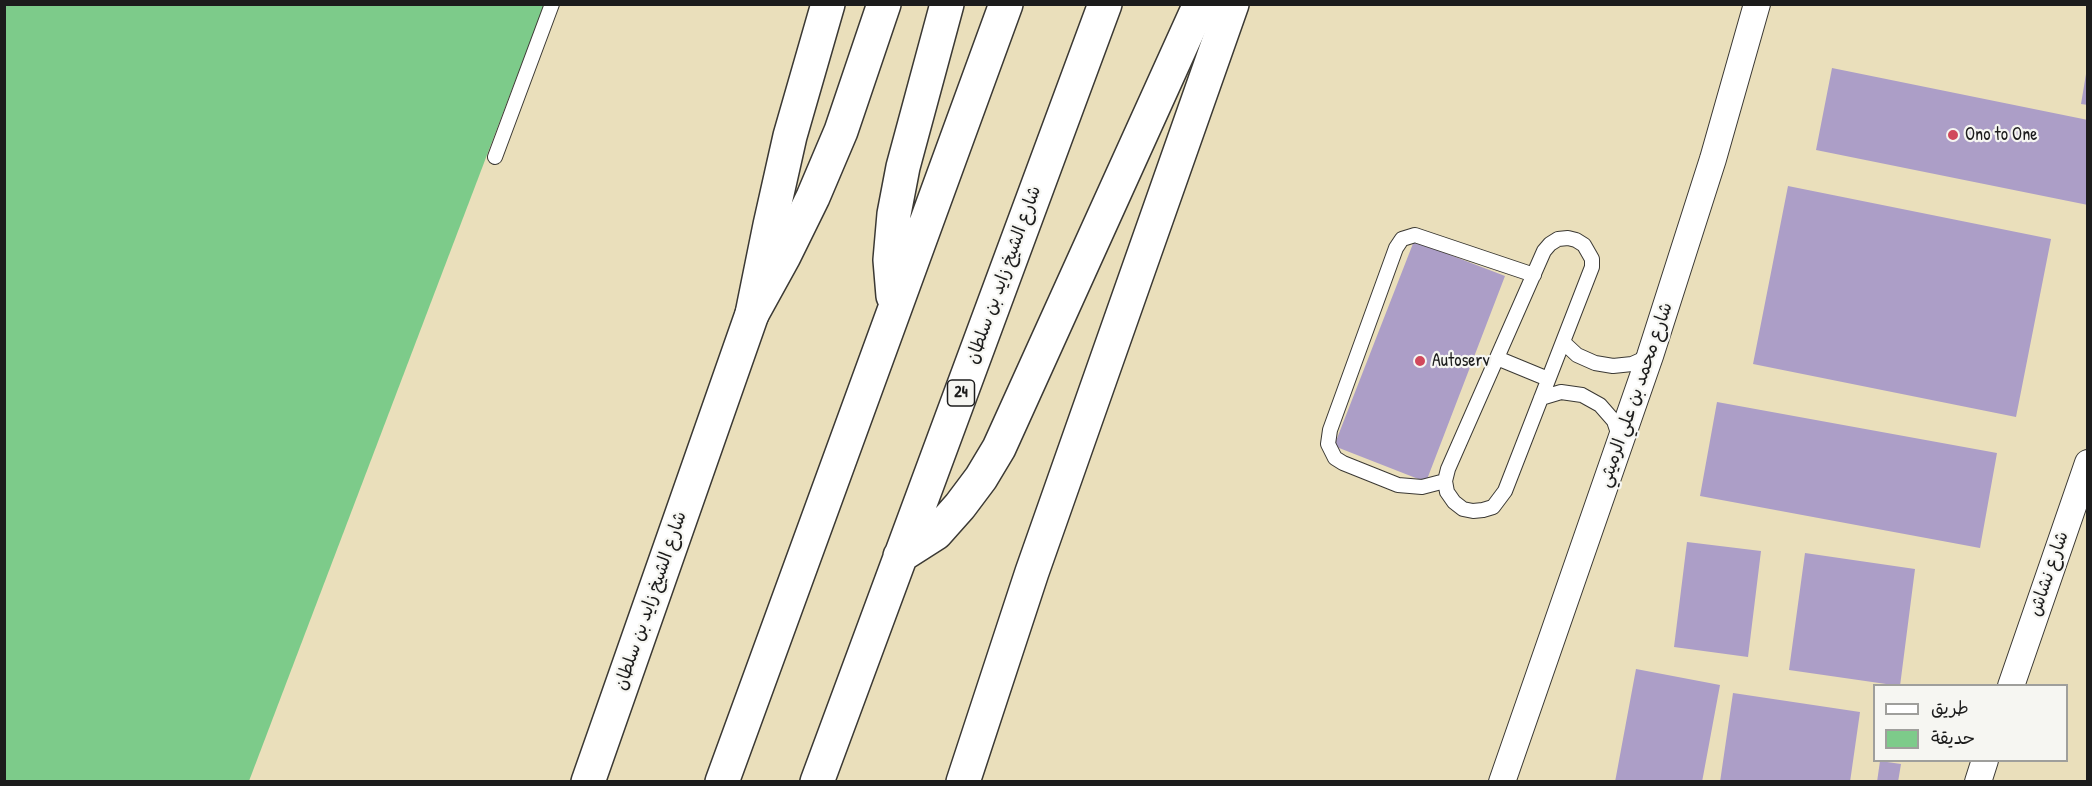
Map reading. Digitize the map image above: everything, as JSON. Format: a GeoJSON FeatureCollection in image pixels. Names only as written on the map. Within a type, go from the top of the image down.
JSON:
{"type":"FeatureCollection","features":[{"type":"Feature","properties":{"kind":"main road","name":"شارع الشيخ زايد بن سلطان"},"geometry":{"type":"LineString","coordinates":[[588,782],[752,314],[790,136],[828,4]]}},
{"type":"Feature","properties":{"kind":"main road"},"geometry":{"type":"LineString","coordinates":[[752,314],[813,197],[844,121],[884,4]]}},
{"type":"Feature","properties":{"kind":"main road"},"geometry":{"type":"LineString","coordinates":[[895,309],[890,260],[894,214],[914,121],[947,4]]}},
{"type":"Feature","properties":{"kind":"main road"},"geometry":{"type":"LineString","coordinates":[[722,782],[1006,4]]}},
{"type":"Feature","properties":{"kind":"main road","name":"شارع الشيخ زايد بن سلطان"},"geometry":{"type":"LineString","coordinates":[[817,782],[1105,4]]}},
{"type":"Feature","properties":{"kind":"main road"},"geometry":{"type":"LineString","coordinates":[[900,556],[936,533],[981,478],[999,448],[1200,4]]}},
{"type":"Feature","properties":{"kind":"main road"},"geometry":{"type":"LineString","coordinates":[[963,782],[1032,572],[1233,4]]}},
{"type":"Feature","properties":{"kind":"street","name":"شارع محمد بن علي الرميثي"},"geometry":{"type":"LineString","coordinates":[[1502,782],[1650,356],[1713,159],[1757,4]]}},
{"type":"Feature","properties":{"kind":"street","name":"شارع نشاش"},"geometry":{"type":"LineString","coordinates":[[2011,684],[2088,463]]}},
{"type":"Feature","properties":{"kind":"street"},"geometry":{"type":"LineString","coordinates":[[1978,782],[1984,762]]}},
{"type":"Feature","properties":{"kind":"lane"},"geometry":{"type":"LineString","coordinates":[[495,157],[552,4]]}},
{"type":"Feature","properties":{"kind":"lane"},"geometry":{"type":"LineString","coordinates":[[1445,481],[1422,487],[1398,485],[1343,463],[1335,458],[1328,444],[1330,430],[1395,248],[1402,239],[1415,235],[1534,275]]}},
{"type":"Feature","properties":{"kind":"lane"},"geometry":{"type":"LineString","coordinates":[[1568,238],[1576,240],[1589,251],[1592,267],[1563,342],[1500,500],[1493,507],[1484,510],[1473,512],[1463,509],[1447,492],[1445,481],[1448,469],[1544,251],[1558,239],[1568,238]]}},
{"type":"Feature","properties":{"kind":"lane"},"geometry":{"type":"LineString","coordinates":[[1563,342],[1577,355],[1595,363],[1613,366],[1632,364],[1650,356]]}},
{"type":"Feature","properties":{"kind":"lane"},"geometry":{"type":"LineString","coordinates":[[1497,358],[1548,379]]}},
{"type":"Feature","properties":{"kind":"lane"},"geometry":{"type":"LineString","coordinates":[[1541,398],[1561,392],[1582,395],[1600,405],[1614,421],[1621,440]]}},
{"type":"Feature","properties":{"kind":"green space"},"geometry":{"type":"Polygon","coordinates":[[[5,4],[544,5],[249,781],[5,781],[5,4]]]}},
{"type":"Feature","properties":{"kind":"building","name":"Ono to One"},"geometry":{"type":"Polygon","coordinates":[[[1832,68],[2088,120],[2088,205],[1816,150],[1832,68]]]}},
{"type":"Feature","properties":{"kind":"building"},"geometry":{"type":"Polygon","coordinates":[[[2086,74],[2088,74],[2088,105],[2081,104],[2086,74]]]}},
{"type":"Feature","properties":{"kind":"building"},"geometry":{"type":"Polygon","coordinates":[[[1788,186],[2051,239],[2016,417],[1753,364],[1788,186]]]}},
{"type":"Feature","properties":{"kind":"building","name":"Autoserv"},"geometry":{"type":"Polygon","coordinates":[[[1414,241],[1505,276],[1426,482],[1334,446],[1414,241]]]}},
{"type":"Feature","properties":{"kind":"building"},"geometry":{"type":"Polygon","coordinates":[[[1717,402],[1997,453],[1980,548],[1700,496],[1717,402]]]}},
{"type":"Feature","properties":{"kind":"building"},"geometry":{"type":"Polygon","coordinates":[[[1687,542],[1761,551],[1748,657],[1674,647],[1687,542]]]}},
{"type":"Feature","properties":{"kind":"building"},"geometry":{"type":"Polygon","coordinates":[[[1805,553],[1915,569],[1900,684],[1789,670],[1805,553]]]}},
{"type":"Feature","properties":{"kind":"building"},"geometry":{"type":"Polygon","coordinates":[[[1636,669],[1720,685],[1702,782],[1615,782],[1636,669]]]}},
{"type":"Feature","properties":{"kind":"building"},"geometry":{"type":"Polygon","coordinates":[[[1733,693],[1860,712],[1850,782],[1720,782],[1733,693]]]}},
{"type":"Feature","properties":{"kind":"building"},"geometry":{"type":"Polygon","coordinates":[[[1880,762],[1901,764],[1898,782],[1877,782],[1880,762]]]}},
{"type":"Feature","properties":{"kind":"place","name":"Ono to One"},"geometry":{"type":"Point","coordinates":[1953,135]}},
{"type":"Feature","properties":{"kind":"place","name":"Autoserv"},"geometry":{"type":"Point","coordinates":[1420,361]}}]}
